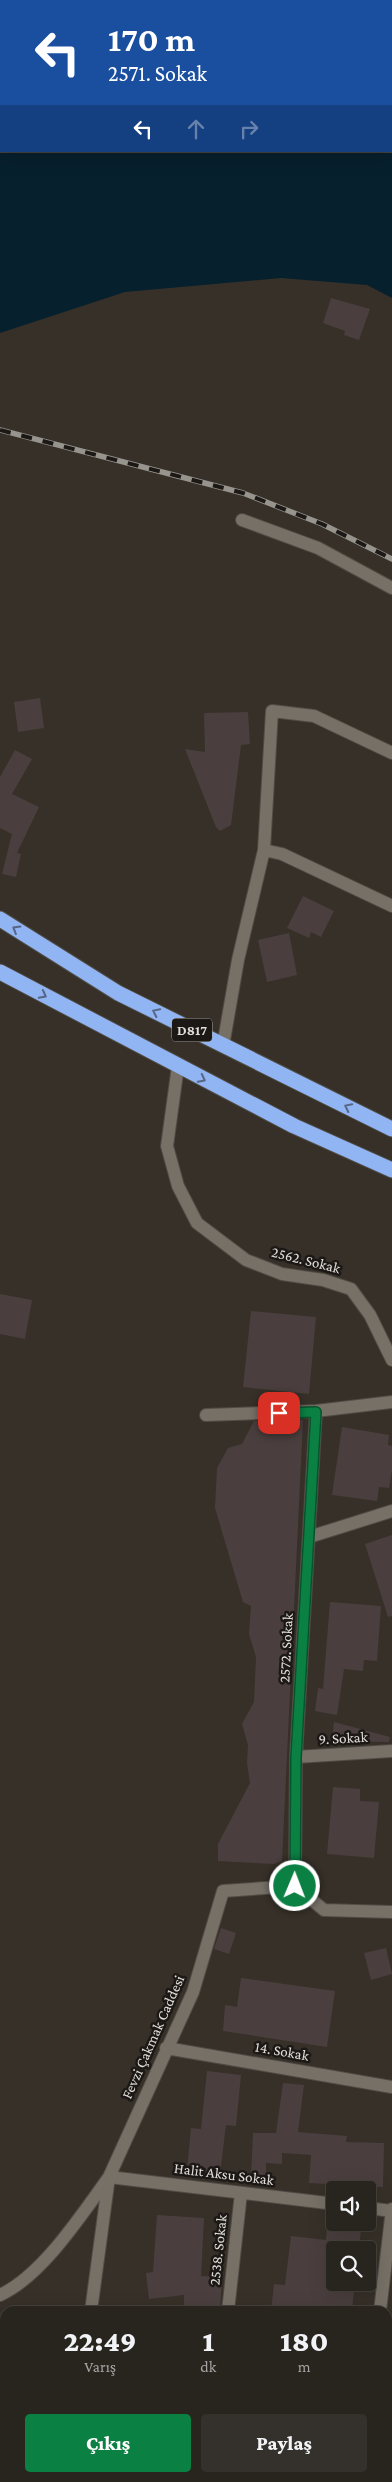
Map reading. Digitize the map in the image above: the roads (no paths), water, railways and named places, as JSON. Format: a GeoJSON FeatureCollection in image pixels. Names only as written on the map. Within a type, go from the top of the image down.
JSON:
{"type":"FeatureCollection","features":[{"type":"Feature","properties":{"kind":"highway","name":"D817"},"geometry":{"type":"LineString","coordinates":[[0,919],[118,993],[392,1129]]}},
{"type":"Feature","properties":{"kind":"highway","name":"D817"},"geometry":{"type":"LineString","coordinates":[[0,972],[294,1126],[392,1170]]}},
{"type":"Feature","properties":{"kind":"street"},"geometry":{"type":"LineString","coordinates":[[242,520],[318,548],[392,588]]}},
{"type":"Feature","properties":{"kind":"street"},"geometry":{"type":"LineString","coordinates":[[223,1046],[238,960],[264,850],[272,711],[314,716],[392,753]]}},
{"type":"Feature","properties":{"kind":"street"},"geometry":{"type":"LineString","coordinates":[[264,850],[282,854],[392,906]]}},
{"type":"Feature","properties":{"kind":"street","name":"2562. Sokak"},"geometry":{"type":"LineString","coordinates":[[178,1066],[167,1146],[178,1186],[197,1223],[246,1260],[282,1274],[323,1280],[350,1289],[370,1315],[392,1360]]}},
{"type":"Feature","properties":{"kind":"street"},"geometry":{"type":"LineString","coordinates":[[206,1415],[316,1412],[392,1402]]}},
{"type":"Feature","properties":{"kind":"street","name":"2572. Sokak"},"geometry":{"type":"LineString","coordinates":[[295,1886],[296,1757],[316,1412]]}},
{"type":"Feature","properties":{"kind":"street"},"geometry":{"type":"LineString","coordinates":[[309,1537],[392,1511]]}},
{"type":"Feature","properties":{"kind":"street","name":"9. Sokak"},"geometry":{"type":"LineString","coordinates":[[296,1757],[392,1752]]}},
{"type":"Feature","properties":{"kind":"street"},"geometry":{"type":"LineString","coordinates":[[295,1886],[324,1910],[392,1912]]}},
{"type":"Feature","properties":{"kind":"street","name":"Fevzi Çakmak Caddesi"},"geometry":{"type":"LineString","coordinates":[[0,2295],[14,2288],[45,2258],[75,2224],[109,2177],[193,1992],[223,1891],[295,1886]]}},
{"type":"Feature","properties":{"kind":"street","name":"14. Sokak"},"geometry":{"type":"LineString","coordinates":[[166,2048],[392,2087]]}},
{"type":"Feature","properties":{"kind":"street","name":"Fevzi Çakmak Caddesi"},"geometry":{"type":"LineString","coordinates":[[91,2306],[109,2177]]}},
{"type":"Feature","properties":{"kind":"street","name":"Halit Aksu Sokak"},"geometry":{"type":"LineString","coordinates":[[109,2177],[326,2203]]}},
{"type":"Feature","properties":{"kind":"street","name":"2538. Sokak"},"geometry":{"type":"LineString","coordinates":[[229,2306],[241,2193]]}},
{"type":"Feature","properties":{"kind":"street"},"geometry":{"type":"LineString","coordinates":[[376,2209],[392,2211],[381,2306]]}},
{"type":"Feature","properties":{"kind":"water"},"geometry":{"type":"Polygon","coordinates":[[[0,152],[392,152],[392,298],[367,285],[281,278],[125,292],[0,333],[0,152]]]}},
{"type":"Feature","properties":{"kind":"railway"},"geometry":{"type":"LineString","coordinates":[[0,430],[243,493],[322,524],[392,559]]}}]}
